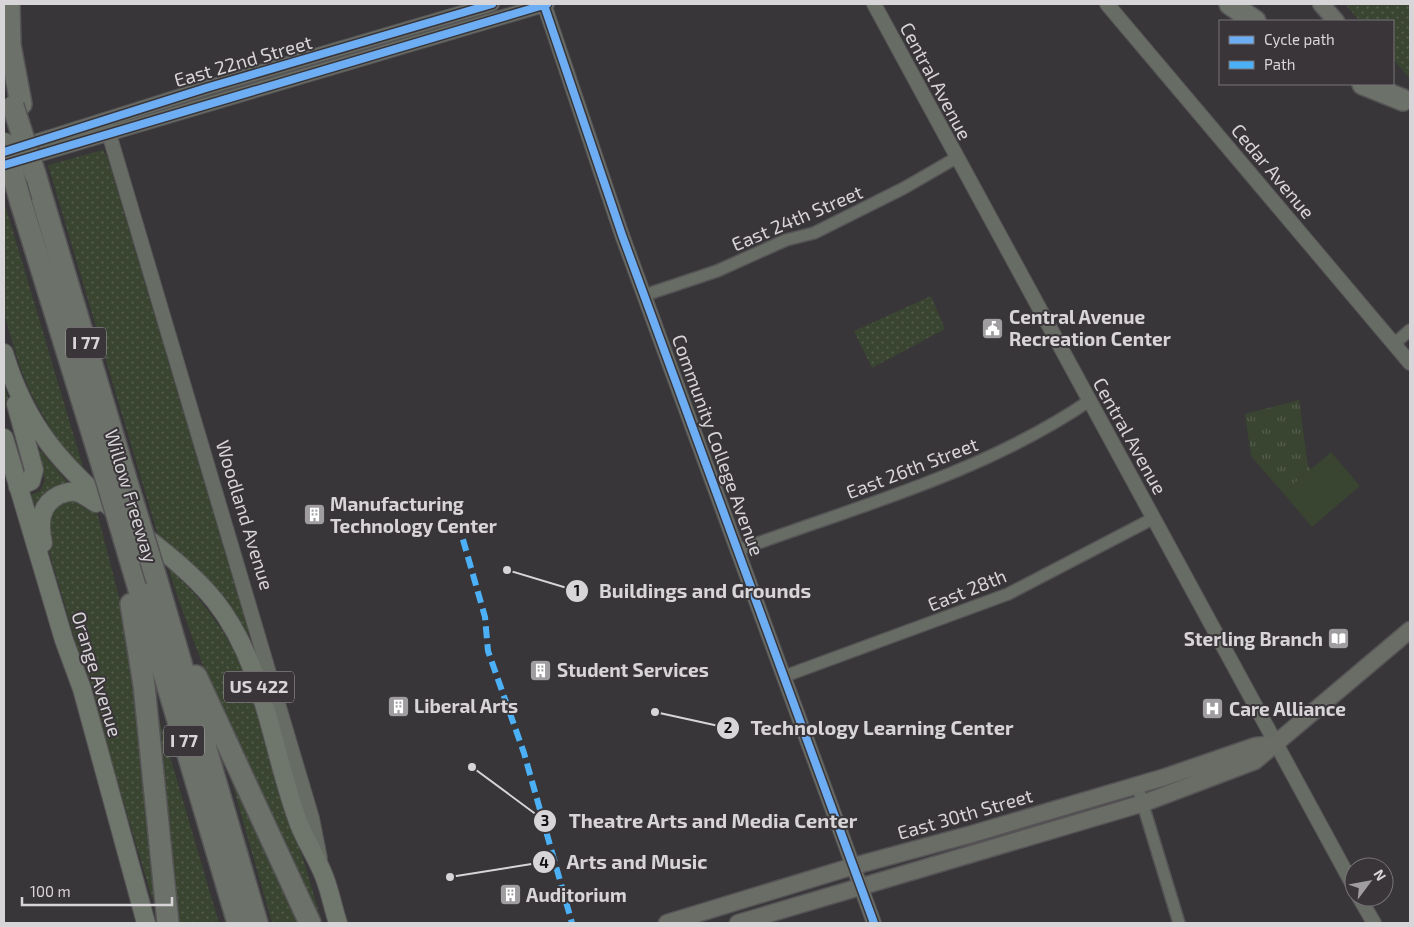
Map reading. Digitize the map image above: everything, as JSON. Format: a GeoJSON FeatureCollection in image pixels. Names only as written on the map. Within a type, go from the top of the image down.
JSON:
{"type":"FeatureCollection","features":[{"type":"Feature","properties":{"kind":"highway"},"geometry":{"type":"LineString","coordinates":[[10,4],[10,45],[17,105]]}},
{"type":"Feature","properties":{"kind":"highway"},"geometry":{"type":"LineString","coordinates":[[1230,4],[1254,20]]}},
{"type":"Feature","properties":{"kind":"highway"},"geometry":{"type":"LineString","coordinates":[[4,69],[17,105]]}},
{"type":"Feature","properties":{"kind":"highway"},"geometry":{"type":"LineString","coordinates":[[1366,85],[1407,104]]}},
{"type":"Feature","properties":{"kind":"highway","name":"Willow Freeway"},"geometry":{"type":"LineString","coordinates":[[17,105],[42,198],[257,923]]}},
{"type":"Feature","properties":{"kind":"highway"},"geometry":{"type":"LineString","coordinates":[[4,144],[41,271],[62,360],[97,464],[124,555],[140,654],[168,923]]}},
{"type":"Feature","properties":{"kind":"highway","name":"Willow Freeway"},"geometry":{"type":"LineString","coordinates":[[124,555],[238,923]]}},
{"type":"Feature","properties":{"kind":"highway"},"geometry":{"type":"LineString","coordinates":[[166,612],[310,923]]}},
{"type":"Feature","properties":{"kind":"main road"},"geometry":{"type":"LineString","coordinates":[[1321,4],[1335,20]]}},
{"type":"Feature","properties":{"kind":"main road"},"geometry":{"type":"LineString","coordinates":[[1391,85],[1407,104]]}},
{"type":"Feature","properties":{"kind":"main road"},"geometry":{"type":"LineString","coordinates":[[4,144],[35,143]]}},
{"type":"Feature","properties":{"kind":"main road"},"geometry":{"type":"LineString","coordinates":[[4,170],[12,162]]}},
{"type":"Feature","properties":{"kind":"main road"},"geometry":{"type":"LineString","coordinates":[[6,361],[21,426],[34,470],[31,481],[18,487]]}},
{"type":"Feature","properties":{"kind":"main road","name":"US 422"},"geometry":{"type":"LineString","coordinates":[[6,361],[30,419],[45,440],[85,484],[138,531],[177,562],[203,588],[234,631],[258,683],[299,824],[324,876]]}},
{"type":"Feature","properties":{"kind":"main road","name":"Orange Avenue"},"geometry":{"type":"LineString","coordinates":[[4,438],[82,689],[146,923]]}},
{"type":"Feature","properties":{"kind":"main road"},"geometry":{"type":"LineString","coordinates":[[82,689],[71,636],[42,540],[42,514],[55,498],[64,493],[74,492],[85,496],[138,531]]}},
{"type":"Feature","properties":{"kind":"main road"},"geometry":{"type":"LineString","coordinates":[[738,923],[1144,803],[1254,761],[1410,630]]}},
{"type":"Feature","properties":{"kind":"main road","name":"East 30th Street"},"geometry":{"type":"LineString","coordinates":[[667,923],[854,866],[1137,785],[1255,746],[1274,744]]}},
{"type":"Feature","properties":{"kind":"main road","name":"Woodland Avenue"},"geometry":{"type":"LineString","coordinates":[[324,876],[338,923]]}},
{"type":"Feature","properties":{"kind":"street","name":"East 22nd Street"},"geometry":{"type":"LineString","coordinates":[[4,152],[492,4]]}},
{"type":"Feature","properties":{"kind":"street","name":"East 22nd Street"},"geometry":{"type":"LineString","coordinates":[[12,162],[544,4]]}},
{"type":"Feature","properties":{"kind":"street","name":"Community College Avenue"},"geometry":{"type":"LineString","coordinates":[[544,4],[645,295],[874,923]]}},
{"type":"Feature","properties":{"kind":"street","name":"Central Avenue"},"geometry":{"type":"LineString","coordinates":[[874,4],[956,158],[1154,518],[1274,744],[1344,869]]}},
{"type":"Feature","properties":{"kind":"street","name":"Cedar Avenue"},"geometry":{"type":"LineString","coordinates":[[1107,4],[1410,363]]}},
{"type":"Feature","properties":{"kind":"street","name":"Woodland Avenue"},"geometry":{"type":"LineString","coordinates":[[105,120],[312,818],[324,876]]}},
{"type":"Feature","properties":{"kind":"street","name":"East 24th Street"},"geometry":{"type":"LineString","coordinates":[[645,295],[718,271],[786,240],[814,233],[904,188],[956,158]]}},
{"type":"Feature","properties":{"kind":"street"},"geometry":{"type":"LineString","coordinates":[[1394,344],[1410,330]]}},
{"type":"Feature","properties":{"kind":"street","name":"East 26th Street"},"geometry":{"type":"LineString","coordinates":[[739,550],[944,478],[978,463],[1089,400]]}},
{"type":"Feature","properties":{"kind":"street","name":"East 28th"},"geometry":{"type":"LineString","coordinates":[[785,676],[1008,594],[1154,518]]}},
{"type":"Feature","properties":{"kind":"street"},"geometry":{"type":"LineString","coordinates":[[1137,785],[1179,923]]}},
{"type":"Feature","properties":{"kind":"street"},"geometry":{"type":"LineString","coordinates":[[1365,907],[1374,923]]}},
{"type":"Feature","properties":{"kind":"green space"},"geometry":{"type":"Polygon","coordinates":[[[1345,4],[1410,4],[1410,79],[1394,60],[1394,20],[1359,20],[1345,4]]]}},
{"type":"Feature","properties":{"kind":"green space"},"geometry":{"type":"Polygon","coordinates":[[[103,150],[108,159],[249,633],[245,634],[159,539],[48,165],[103,150]]]}},
{"type":"Feature","properties":{"kind":"green space"},"geometry":{"type":"Polygon","coordinates":[[[4,201],[86,477],[51,438],[54,435],[31,394],[20,367],[4,314],[4,201]]]}},
{"type":"Feature","properties":{"kind":"green space"},"geometry":{"type":"Polygon","coordinates":[[[931,296],[945,329],[872,368],[854,331],[931,296]]]}},
{"type":"Feature","properties":{"kind":"green space"},"geometry":{"type":"Polygon","coordinates":[[[4,384],[28,466],[26,474],[4,401],[4,384]]]}},
{"type":"Feature","properties":{"kind":"green space"},"geometry":{"type":"Polygon","coordinates":[[[1299,400],[1308,465],[1311,469],[1283,493],[1251,456],[1245,414],[1299,400]]]}},
{"type":"Feature","properties":{"kind":"green space"},"geometry":{"type":"Polygon","coordinates":[[[38,448],[70,485],[36,509],[31,495],[40,491],[45,480],[36,450],[38,448]]]}},
{"type":"Feature","properties":{"kind":"green space"},"geometry":{"type":"Polygon","coordinates":[[[1331,452],[1360,486],[1312,527],[1283,493],[1331,452]]]}},
{"type":"Feature","properties":{"kind":"green space"},"geometry":{"type":"Polygon","coordinates":[[[71,498],[96,508],[127,628],[158,896],[152,898],[50,555],[46,534],[54,505],[71,498]]]}},
{"type":"Feature","properties":{"kind":"green space"},"geometry":{"type":"Polygon","coordinates":[[[168,567],[195,595],[218,624],[236,655],[253,691],[321,919],[316,920],[237,746],[200,657],[168,567]]]}},
{"type":"Feature","properties":{"kind":"green space"},"geometry":{"type":"Polygon","coordinates":[[[154,702],[219,923],[172,923],[154,702]]]}},
{"type":"Feature","properties":{"kind":"green space"},"geometry":{"type":"Polygon","coordinates":[[[225,758],[304,923],[272,923],[225,758]]]}},
{"type":"Feature","properties":{"kind":"marked path"},"geometry":{"type":"LineString","coordinates":[[458,522],[485,617],[488,651],[524,753],[572,923]]}},
{"type":"Feature","properties":{"kind":"cycle path"},"geometry":{"type":"LineString","coordinates":[[4,152],[206,88],[492,4]]}},
{"type":"Feature","properties":{"kind":"cycle path"},"geometry":{"type":"LineString","coordinates":[[4,165],[547,4]]}},
{"type":"Feature","properties":{"kind":"cycle path"},"geometry":{"type":"LineString","coordinates":[[544,5],[622,235],[874,923]]}},
{"type":"Feature","properties":{"kind":"place","name":"Central Avenue Recreation Center"},"geometry":{"type":"Point","coordinates":[993,328]}},
{"type":"Feature","properties":{"kind":"place","name":"Manufacturing Technology Center"},"geometry":{"type":"Point","coordinates":[314,515]}},
{"type":"Feature","properties":{"kind":"place","name":"Buildings and Grounds"},"geometry":{"type":"Point","coordinates":[507,570]}},
{"type":"Feature","properties":{"kind":"place","name":"Sterling Branch"},"geometry":{"type":"Point","coordinates":[1339,639]}},
{"type":"Feature","properties":{"kind":"place","name":"Student Services"},"geometry":{"type":"Point","coordinates":[541,670]}},
{"type":"Feature","properties":{"kind":"place","name":"Liberal Arts"},"geometry":{"type":"Point","coordinates":[398,706]}},
{"type":"Feature","properties":{"kind":"place","name":"Care Alliance"},"geometry":{"type":"Point","coordinates":[1213,709]}},
{"type":"Feature","properties":{"kind":"place","name":"Technology Learning Center"},"geometry":{"type":"Point","coordinates":[655,712]}},
{"type":"Feature","properties":{"kind":"place","name":"Theatre Arts and Media Center"},"geometry":{"type":"Point","coordinates":[472,767]}},
{"type":"Feature","properties":{"kind":"place","name":"Arts and Music"},"geometry":{"type":"Point","coordinates":[450,877]}},
{"type":"Feature","properties":{"kind":"place","name":"Auditorium"},"geometry":{"type":"Point","coordinates":[510,895]}}]}
